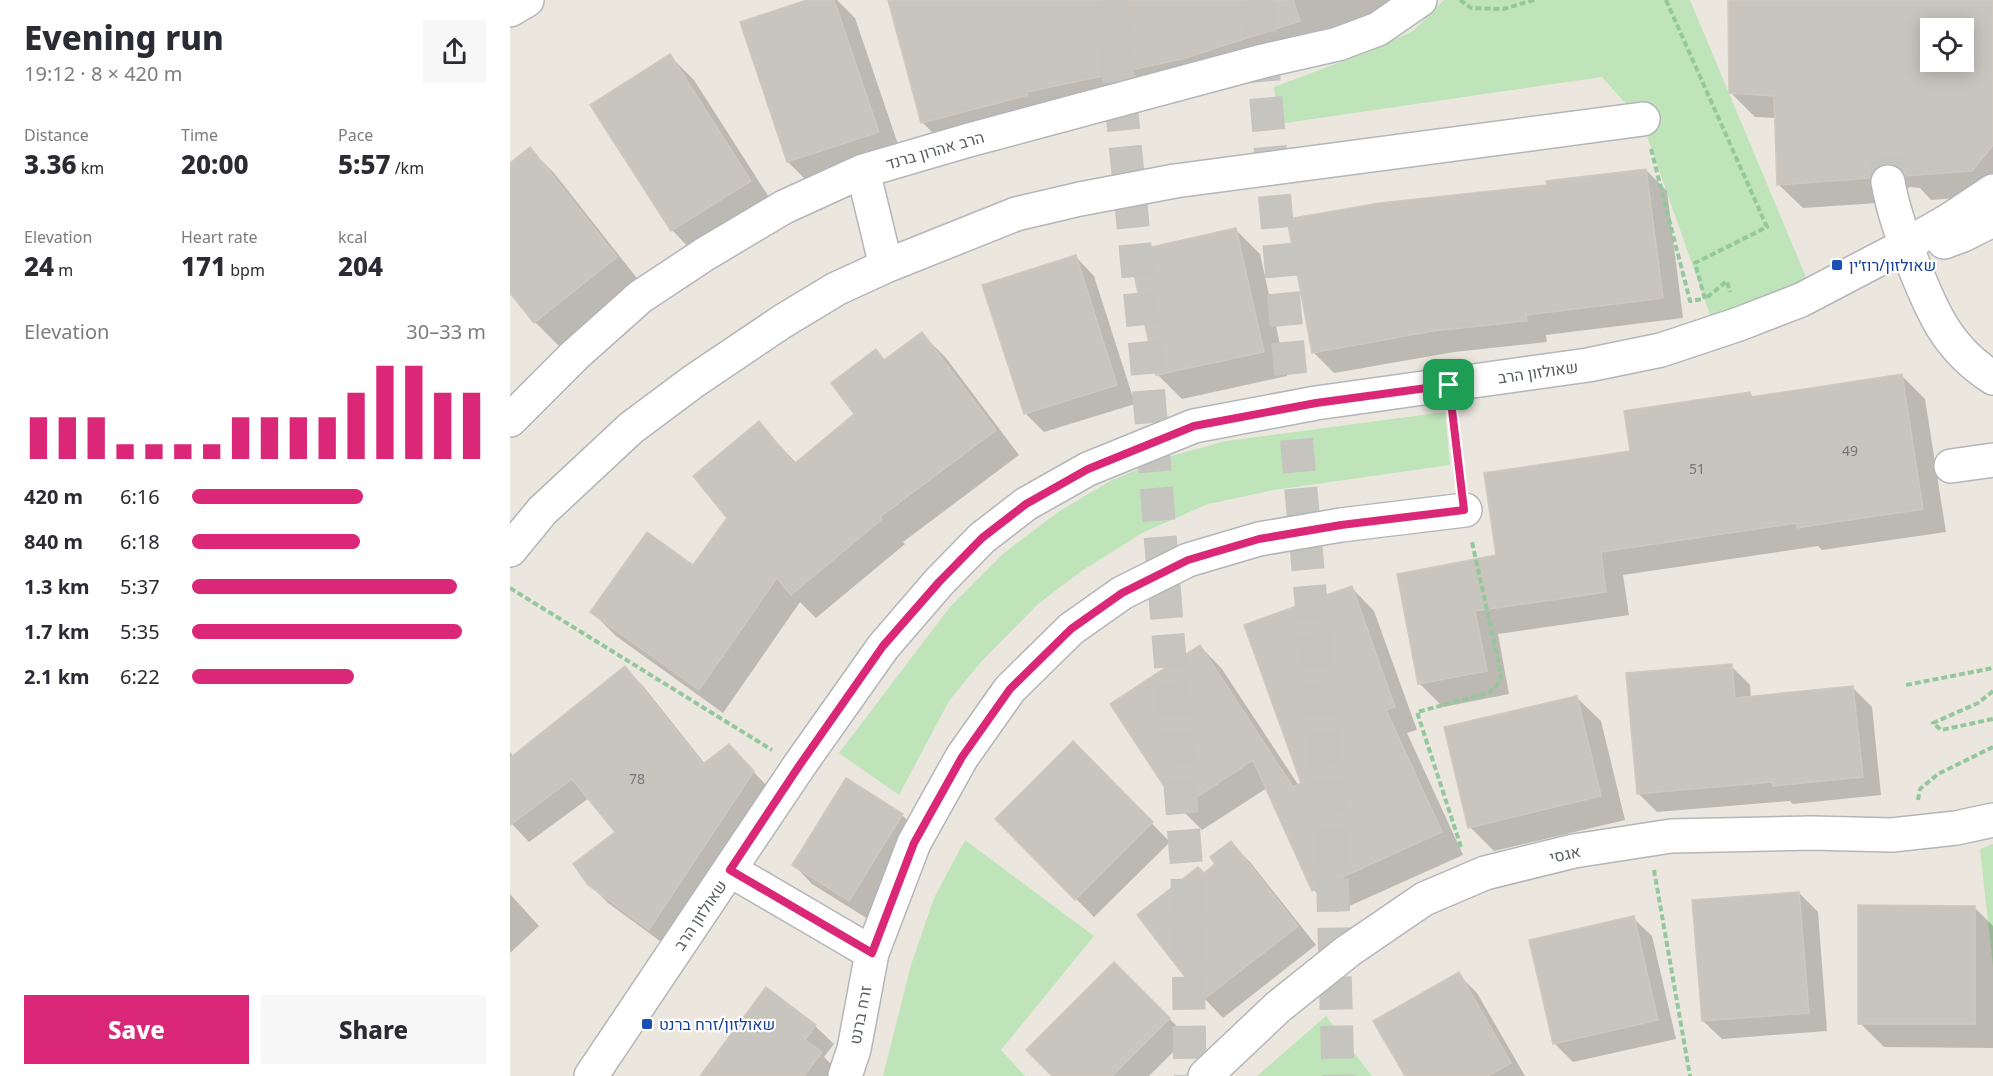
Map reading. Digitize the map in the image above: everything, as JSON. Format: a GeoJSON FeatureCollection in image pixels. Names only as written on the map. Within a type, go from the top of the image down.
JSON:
{"type":"FeatureCollection","features":[{"type":"Feature","properties":{"kind":"street"},"geometry":{"type":"LineString","coordinates":[[510,10],[527,0]]}},
{"type":"Feature","properties":{"kind":"street","name":"הרב אהרון ברנד"},"geometry":{"type":"LineString","coordinates":[[510,420],[575,355],[640,297],[705,254],[784,207],[863,171],[1263,61],[1338,44],[1378,29],[1420,0]]}},
{"type":"Feature","properties":{"kind":"street"},"geometry":{"type":"LineString","coordinates":[[510,550],[542,511],[631,428],[694,381],[783,321],[836,289],[886,266],[1016,214],[1175,181],[1643,119]]}},
{"type":"Feature","properties":{"kind":"street"},"geometry":{"type":"LineString","coordinates":[[863,171],[886,266]]}},
{"type":"Feature","properties":{"kind":"street"},"geometry":{"type":"LineString","coordinates":[[1888,182],[1892,204],[1932,312],[1955,346],[1977,368],[1993,378]]}},
{"type":"Feature","properties":{"kind":"street","name":"שאולזון הרב"},"geometry":{"type":"LineString","coordinates":[[591,1076],[799,766],[883,646],[939,582],[982,538],[1026,504],[1088,469],[1194,426],[1316,403],[1588,365],[1650,352],[1739,324],[1801,300],[1906,245],[1993,190]]}},
{"type":"Feature","properties":{"kind":"street","name":"שאולזון הרב"},"geometry":{"type":"LineString","coordinates":[[1906,245],[1948,241],[1964,236],[1993,220]]}},
{"type":"Feature","properties":{"kind":"street"},"geometry":{"type":"LineString","coordinates":[[1951,466],[1993,460]]}},
{"type":"Feature","properties":{"kind":"street","name":"זרח ברנט"},"geometry":{"type":"LineString","coordinates":[[845,1076],[854,1049],[872,953],[914,843],[962,757],[1010,689],[1071,629],[1122,593],[1188,560],[1259,539],[1341,525],[1464,510]]}},
{"type":"Feature","properties":{"kind":"street","name":"אגסי"},"geometry":{"type":"LineString","coordinates":[[1205,1076],[1278,1007],[1348,951],[1424,898],[1485,873],[1574,851],[1671,836],[1811,833],[1892,835],[1956,828],[1993,819]]}},
{"type":"Feature","properties":{"kind":"street"},"geometry":{"type":"LineString","coordinates":[[730,870],[872,953]]}},
{"type":"Feature","properties":{"kind":"path"},"geometry":{"type":"LineString","coordinates":[[1460,0],[1472,8],[1503,9],[1534,0]]}},
{"type":"Feature","properties":{"kind":"path"},"geometry":{"type":"LineString","coordinates":[[1666,0],[1767,227],[1695,263],[1705,299]]}},
{"type":"Feature","properties":{"kind":"path"},"geometry":{"type":"LineString","coordinates":[[1643,119],[1690,301],[1705,299],[1727,280],[1739,324]]}},
{"type":"Feature","properties":{"kind":"path"},"geometry":{"type":"LineString","coordinates":[[1449,385],[1464,510],[1501,674],[1500,682],[1489,693],[1417,712],[1471,879]]}},
{"type":"Feature","properties":{"kind":"path"},"geometry":{"type":"LineString","coordinates":[[510,588],[799,766]]}},
{"type":"Feature","properties":{"kind":"path"},"geometry":{"type":"LineString","coordinates":[[1906,685],[1993,668]]}},
{"type":"Feature","properties":{"kind":"path"},"geometry":{"type":"LineString","coordinates":[[1993,691],[1978,703],[1933,723],[1941,729],[1993,719]]}},
{"type":"Feature","properties":{"kind":"path"},"geometry":{"type":"LineString","coordinates":[[1911,833],[1920,789],[1938,774],[1993,747]]}},
{"type":"Feature","properties":{"kind":"path"},"geometry":{"type":"LineString","coordinates":[[1649,840],[1690,1076]]}},
{"type":"Feature","properties":{"kind":"green space"},"geometry":{"type":"Polygon","coordinates":[[[1444,0],[1690,0],[1808,282],[1714,326],[1642,122],[1602,77],[1278,124],[1274,87],[1370,51],[1413,31],[1444,0]]]}},
{"type":"Feature","properties":{"kind":"green space"},"geometry":{"type":"Polygon","coordinates":[[[1445,412],[1450,465],[1274,490],[1208,504],[1144,532],[1083,570],[1038,604],[980,663],[949,701],[899,795],[839,753],[950,607],[1004,553],[1058,512],[1110,481],[1168,457],[1226,441],[1445,412]]]}},
{"type":"Feature","properties":{"kind":"green space"},"geometry":{"type":"Polygon","coordinates":[[[965,840],[1094,936],[1001,1050],[1025,1076],[883,1076],[911,965],[934,898],[965,840]]]}},
{"type":"Feature","properties":{"kind":"green space"},"geometry":{"type":"Polygon","coordinates":[[[1993,844],[1993,966],[1980,849],[1993,844]]]}},
{"type":"Feature","properties":{"kind":"green space"},"geometry":{"type":"Polygon","coordinates":[[[1326,1016],[1372,1076],[1257,1076],[1326,1016]]]}},
{"type":"Feature","properties":{"kind":"building"},"geometry":{"type":"Polygon","coordinates":[[[807,0],[834,0],[879,132],[787,162],[740,22],[807,0]]]}},
{"type":"Feature","properties":{"kind":"building"},"geometry":{"type":"Polygon","coordinates":[[[888,0],[1293,0],[1300,21],[1182,59],[1027,92],[1028,95],[921,123],[888,0]]]}},
{"type":"Feature","properties":{"kind":"building"},"geometry":{"type":"Polygon","coordinates":[[[1728,0],[1993,0],[1993,145],[1972,171],[1905,176],[1902,169],[1895,165],[1885,164],[1875,168],[1870,178],[1777,185],[1774,96],[1729,93],[1728,0]]]}},
{"type":"Feature","properties":{"kind":"building"},"geometry":{"type":"Polygon","coordinates":[[[670,54],[751,181],[671,231],[590,105],[670,54]]]}},
{"type":"Feature","properties":{"kind":"building"},"geometry":{"type":"Polygon","coordinates":[[[530,147],[617,257],[534,323],[510,293],[510,163],[530,147]]]}},
{"type":"Feature","properties":{"kind":"building"},"geometry":{"type":"Polygon","coordinates":[[[1646,169],[1663,298],[1526,315],[1527,321],[1433,331],[1312,353],[1287,219],[1380,203],[1547,185],[1546,181],[1646,169]]]}},
{"type":"Feature","properties":{"kind":"building"},"geometry":{"type":"Polygon","coordinates":[[[1236,228],[1264,352],[1156,375],[1129,252],[1236,228]]]}},
{"type":"Feature","properties":{"kind":"building"},"geometry":{"type":"Polygon","coordinates":[[[1076,255],[1117,385],[1024,414],[982,285],[1076,255]]]}},
{"type":"Feature","properties":{"kind":"building"},"geometry":{"type":"Polygon","coordinates":[[[922,332],[996,430],[880,517],[882,519],[791,595],[777,578],[699,690],[590,612],[647,532],[693,565],[727,518],[693,476],[759,421],[794,464],[854,414],[831,383],[876,349],[884,360],[922,332]]]}},
{"type":"Feature","properties":{"kind":"building"},"geometry":{"type":"Polygon","coordinates":[[[1902,374],[1923,509],[1797,528],[1797,523],[1601,552],[1606,592],[1475,611],[1487,671],[1418,684],[1397,574],[1496,555],[1484,473],[1630,451],[1624,411],[1750,392],[1751,397],[1902,374]]]}},
{"type":"Feature","properties":{"kind":"building"},"geometry":{"type":"Polygon","coordinates":[[[1352,586],[1395,707],[1386,710],[1442,832],[1312,891],[1253,760],[1179,809],[1110,704],[1200,645],[1293,787],[1301,783],[1244,625],[1352,586]]]}},
{"type":"Feature","properties":{"kind":"building"},"geometry":{"type":"Polygon","coordinates":[[[1732,664],[1735,698],[1853,686],[1863,777],[1773,786],[1772,782],[1637,794],[1626,673],[1732,664]]]}},
{"type":"Feature","properties":{"kind":"building"},"geometry":{"type":"Polygon","coordinates":[[[625,666],[703,764],[729,744],[754,771],[649,930],[588,885],[573,864],[615,832],[572,779],[510,825],[510,758],[625,666]]]}},
{"type":"Feature","properties":{"kind":"building"},"geometry":{"type":"Polygon","coordinates":[[[1577,696],[1601,796],[1468,828],[1444,727],[1577,696]]]}},
{"type":"Feature","properties":{"kind":"building"},"geometry":{"type":"Polygon","coordinates":[[[1073,741],[1153,822],[1075,900],[995,819],[1073,741]]]}},
{"type":"Feature","properties":{"kind":"building"},"geometry":{"type":"Polygon","coordinates":[[[846,778],[903,814],[849,901],[792,865],[846,778]]]}},
{"type":"Feature","properties":{"kind":"building"},"geometry":{"type":"Polygon","coordinates":[[[1231,841],[1298,926],[1203,1000],[1137,915],[1198,867],[1204,873],[1215,864],[1210,857],[1231,841]]]}},
{"type":"Feature","properties":{"kind":"building"},"geometry":{"type":"Polygon","coordinates":[[[1799,892],[1809,1013],[1702,1021],[1692,900],[1799,892]]]}},
{"type":"Feature","properties":{"kind":"building"},"geometry":{"type":"Polygon","coordinates":[[[1858,905],[1975,906],[1975,1024],[1858,1024],[1858,905]]]}},
{"type":"Feature","properties":{"kind":"building"},"geometry":{"type":"Polygon","coordinates":[[[1634,916],[1658,1020],[1553,1044],[1529,940],[1634,916]]]}},
{"type":"Feature","properties":{"kind":"building"},"geometry":{"type":"Polygon","coordinates":[[[1114,962],[1170,1018],[1112,1076],[1052,1076],[1026,1050],[1114,962]]]}},
{"type":"Feature","properties":{"kind":"building"},"geometry":{"type":"Polygon","coordinates":[[[1459,972],[1511,1063],[1488,1076],[1405,1076],[1373,1021],[1459,972]]]}},
{"type":"Feature","properties":{"kind":"building"},"geometry":{"type":"Polygon","coordinates":[[[766,987],[816,1025],[805,1040],[822,1052],[804,1076],[700,1076],[766,987]]]}},
{"type":"Feature","properties":{"kind":"tunnel"},"geometry":{"type":"LineString","coordinates":[[1111,0],[1146,358],[1187,873],[1190,1076]]}},
{"type":"Feature","properties":{"kind":"tunnel"},"geometry":{"type":"LineString","coordinates":[[1257,0],[1331,825],[1338,1076]]}},
{"type":"Feature","properties":{"kind":"tunnel"},"geometry":{"type":"LineString","coordinates":[[1886,158],[1888,182]]}},
{"type":"Feature","properties":{"kind":"place","name":"שאולזון/רוז׳ין"},"geometry":{"type":"Point","coordinates":[1837,265]}},
{"type":"Feature","properties":{"kind":"place","name":"שאולזון/זרח ברנט"},"geometry":{"type":"Point","coordinates":[647,1024]}},
{"type":"Feature","properties":{"kind":"route"},"geometry":{"type":"LineString","coordinates":[[1449,385],[1464,510],[1341,525],[1259,539],[1188,560],[1122,593],[1071,629],[1010,689],[962,757],[914,843],[872,953],[730,870],[883,646],[939,582],[982,538],[1026,504],[1088,469],[1194,426],[1316,403],[1449,385]]}}]}
